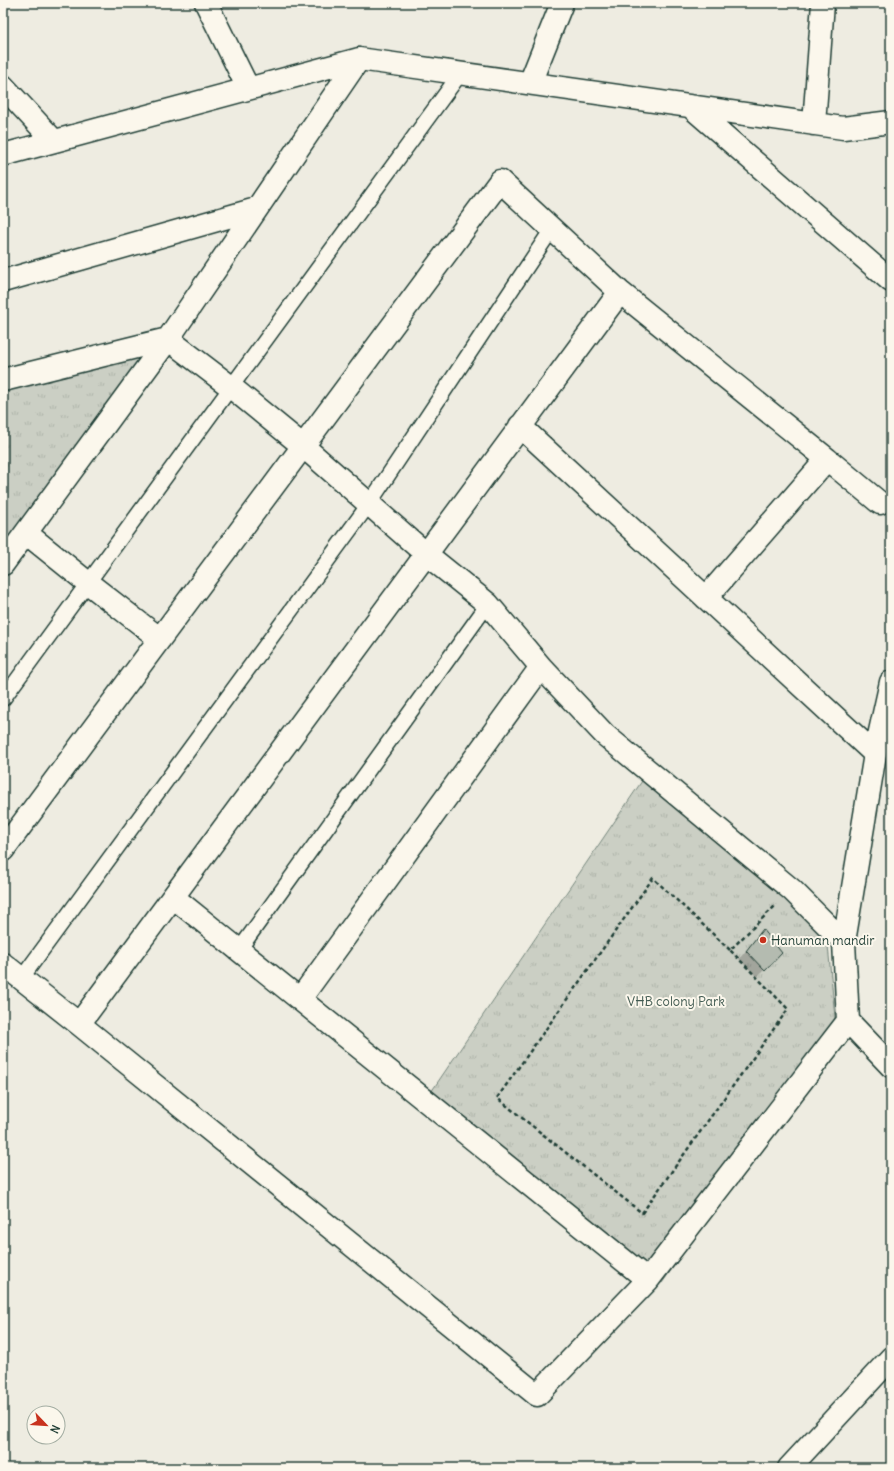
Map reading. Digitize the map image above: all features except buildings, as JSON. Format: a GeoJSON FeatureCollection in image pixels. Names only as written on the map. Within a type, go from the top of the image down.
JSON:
{"type":"FeatureCollection","features":[{"type":"Feature","properties":{"kind":"street"},"geometry":{"type":"LineString","coordinates":[[206,3],[248,88]]}},
{"type":"Feature","properties":{"kind":"street"},"geometry":{"type":"LineString","coordinates":[[530,83],[562,3]]}},
{"type":"Feature","properties":{"kind":"street"},"geometry":{"type":"LineString","coordinates":[[814,124],[823,3]]}},
{"type":"Feature","properties":{"kind":"street"},"geometry":{"type":"LineString","coordinates":[[3,564],[168,339],[359,59]]}},
{"type":"Feature","properties":{"kind":"street"},"geometry":{"type":"LineString","coordinates":[[3,155],[359,59],[843,128],[891,122]]}},
{"type":"Feature","properties":{"kind":"street"},"geometry":{"type":"LineString","coordinates":[[3,86],[54,141]]}},
{"type":"Feature","properties":{"kind":"street"},"geometry":{"type":"LineString","coordinates":[[690,106],[891,281]]}},
{"type":"Feature","properties":{"kind":"street"},"geometry":{"type":"LineString","coordinates":[[3,850],[500,181],[620,292],[880,503]]}},
{"type":"Feature","properties":{"kind":"street"},"geometry":{"type":"LineString","coordinates":[[3,281],[256,209]]}},
{"type":"Feature","properties":{"kind":"street"},"geometry":{"type":"LineString","coordinates":[[79,1024],[620,292]]}},
{"type":"Feature","properties":{"kind":"street"},"geometry":{"type":"LineString","coordinates":[[168,339],[231,387],[303,446],[426,554],[488,604],[541,667],[605,735],[792,890],[844,942]]}},
{"type":"Feature","properties":{"kind":"street"},"geometry":{"type":"LineString","coordinates":[[3,380],[168,339]]}},
{"type":"Feature","properties":{"kind":"street"},"geometry":{"type":"LineString","coordinates":[[520,426],[875,754]]}},
{"type":"Feature","properties":{"kind":"street"},"geometry":{"type":"LineString","coordinates":[[706,598],[827,459]]}},
{"type":"Feature","properties":{"kind":"street"},"geometry":{"type":"LineString","coordinates":[[26,533],[160,639]]}},
{"type":"Feature","properties":{"kind":"street"},"geometry":{"type":"LineString","coordinates":[[300,999],[541,667]]}},
{"type":"Feature","properties":{"kind":"street"},"geometry":{"type":"LineString","coordinates":[[3,964],[537,1395],[648,1280],[848,1021],[844,942],[875,754],[891,682]]}},
{"type":"Feature","properties":{"kind":"street"},"geometry":{"type":"LineString","coordinates":[[173,897],[648,1280]]}},
{"type":"Feature","properties":{"kind":"street"},"geometry":{"type":"LineString","coordinates":[[848,1021],[891,1066]]}},
{"type":"Feature","properties":{"kind":"street"},"geometry":{"type":"LineString","coordinates":[[789,1468],[891,1358]]}},
{"type":"Feature","properties":{"kind":"lane"},"geometry":{"type":"LineString","coordinates":[[3,699],[460,74]]}},
{"type":"Feature","properties":{"kind":"lane"},"geometry":{"type":"LineString","coordinates":[[21,979],[369,504],[552,229]]}},
{"type":"Feature","properties":{"kind":"lane"},"geometry":{"type":"LineString","coordinates":[[240,950],[488,604]]}},
{"type":"Feature","properties":{"kind":"path"},"geometry":{"type":"LineString","coordinates":[[653,878],[730,950],[788,1009],[642,1212],[497,1098],[653,878]]}},
{"type":"Feature","properties":{"kind":"path"},"geometry":{"type":"LineString","coordinates":[[730,950],[792,890]]}},
{"type":"Feature","properties":{"kind":"green space"},"geometry":{"type":"Polygon","coordinates":[[[133,357],[146,358],[3,550],[3,389],[133,357]]]}},
{"type":"Feature","properties":{"kind":"green space","name":"VHB colony Park"},"geometry":{"type":"Polygon","coordinates":[[[642,781],[659,781],[826,925],[837,1038],[662,1283],[427,1098],[642,781]]]}},
{"type":"Feature","properties":{"kind":"place","name":"Hanuman mandir"},"geometry":{"type":"Point","coordinates":[763,940]}}]}
